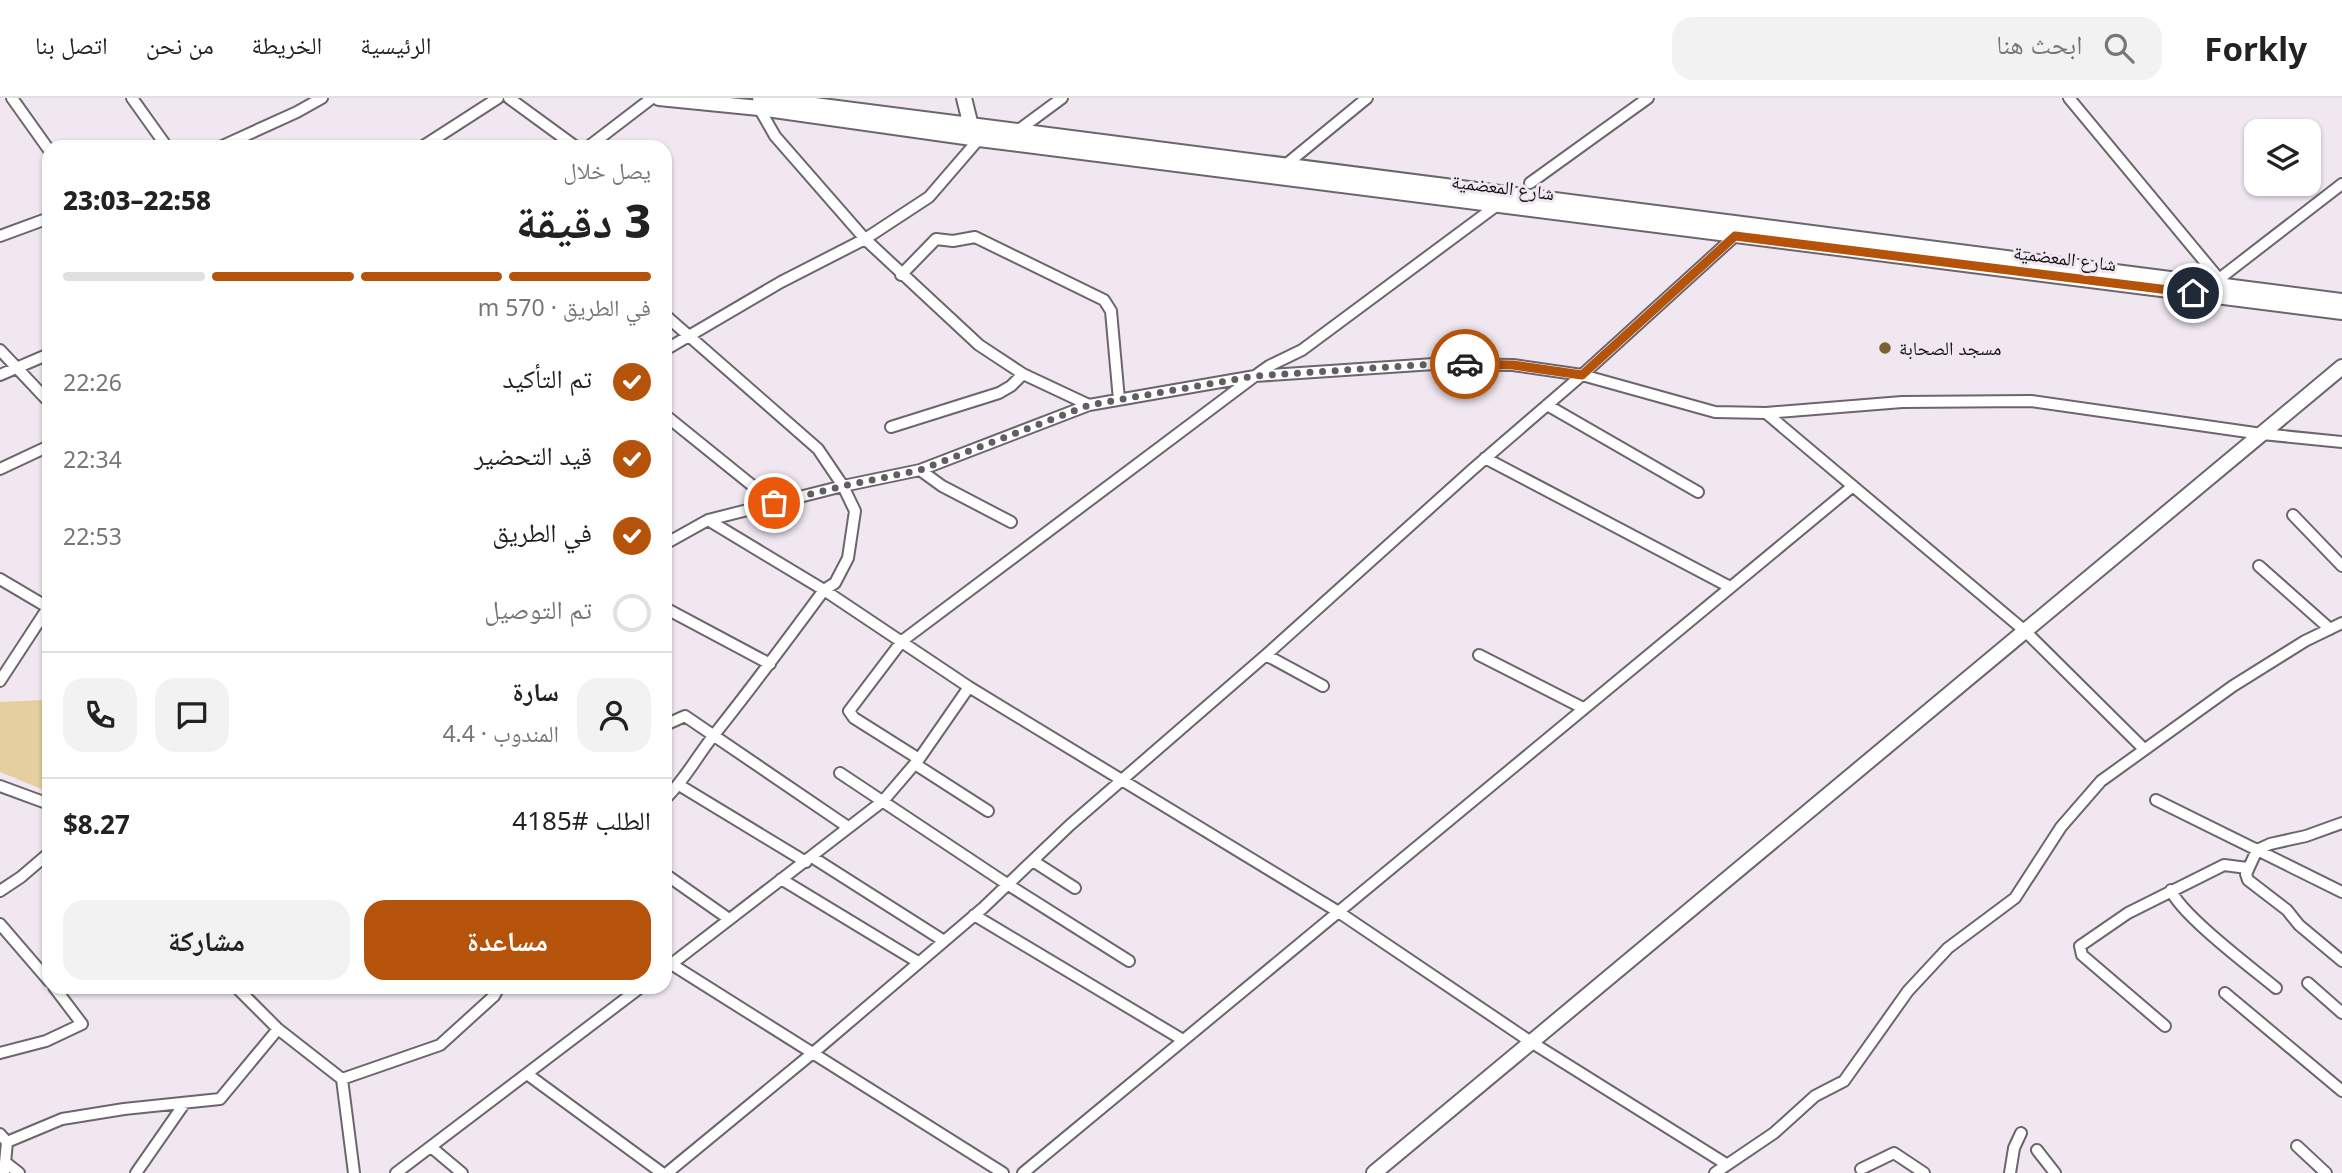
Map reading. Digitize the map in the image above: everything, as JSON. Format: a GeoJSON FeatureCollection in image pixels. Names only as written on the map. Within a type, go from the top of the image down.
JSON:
{"type":"FeatureCollection","features":[{"type":"Feature","properties":{"kind":"main road","name":"شارع المعضمية"},"geometry":{"type":"LineString","coordinates":[[659,98],[760,103],[971,126],[1757,233],[2342,301]]}},
{"type":"Feature","properties":{"kind":"main road"},"geometry":{"type":"LineString","coordinates":[[964,98],[971,126]]}},
{"type":"Feature","properties":{"kind":"main road","name":"شارع المعضمية"},"geometry":{"type":"LineString","coordinates":[[760,103],[979,139],[1735,236],[1757,233]]}},
{"type":"Feature","properties":{"kind":"main road","name":"شارع المعضمية"},"geometry":{"type":"LineString","coordinates":[[2220,287],[2342,312]]}},
{"type":"Feature","properties":{"kind":"main road"},"geometry":{"type":"LineString","coordinates":[[1374,1173],[2342,367]]}},
{"type":"Feature","properties":{"kind":"street"},"geometry":{"type":"LineString","coordinates":[[12,98],[42,140]]}},
{"type":"Feature","properties":{"kind":"street"},"geometry":{"type":"LineString","coordinates":[[132,98],[162,140]]}},
{"type":"Feature","properties":{"kind":"street"},"geometry":{"type":"LineString","coordinates":[[235,140],[322,98]]}},
{"type":"Feature","properties":{"kind":"street"},"geometry":{"type":"LineString","coordinates":[[433,140],[498,98]]}},
{"type":"Feature","properties":{"kind":"street"},"geometry":{"type":"LineString","coordinates":[[509,98],[566,140]]}},
{"type":"Feature","properties":{"kind":"street"},"geometry":{"type":"LineString","coordinates":[[597,140],[652,98]]}},
{"type":"Feature","properties":{"kind":"street"},"geometry":{"type":"LineString","coordinates":[[1016,132],[1062,98]]}},
{"type":"Feature","properties":{"kind":"street"},"geometry":{"type":"LineString","coordinates":[[1283,167],[1367,98]]}},
{"type":"Feature","properties":{"kind":"street"},"geometry":{"type":"LineString","coordinates":[[1530,183],[1648,98]]}},
{"type":"Feature","properties":{"kind":"street"},"geometry":{"type":"LineString","coordinates":[[2069,98],[2220,287],[2342,184]]}},
{"type":"Feature","properties":{"kind":"street"},"geometry":{"type":"LineString","coordinates":[[760,103],[775,136],[865,239],[901,275],[979,345],[1023,374],[1089,405]]}},
{"type":"Feature","properties":{"kind":"street"},"geometry":{"type":"LineString","coordinates":[[672,345],[781,282],[865,239],[929,197],[979,139]]}},
{"type":"Feature","properties":{"kind":"street"},"geometry":{"type":"LineString","coordinates":[[988,811],[854,718],[849,711],[902,640],[1255,376],[1302,350],[1496,206]]}},
{"type":"Feature","properties":{"kind":"street"},"geometry":{"type":"LineString","coordinates":[[0,236],[42,221]]}},
{"type":"Feature","properties":{"kind":"street"},"geometry":{"type":"LineString","coordinates":[[527,1074],[665,1173],[813,1053],[974,915],[1122,780],[1582,375],[1735,236]]}},
{"type":"Feature","properties":{"kind":"street"},"geometry":{"type":"LineString","coordinates":[[901,275],[936,239],[953,241],[975,237],[1104,300],[1111,311],[1119,400]]}},
{"type":"Feature","properties":{"kind":"street"},"geometry":{"type":"LineString","coordinates":[[672,321],[818,449],[843,486],[855,511],[848,558],[835,583],[824,590],[672,792]]}},
{"type":"Feature","properties":{"kind":"street"},"geometry":{"type":"LineString","coordinates":[[0,350],[42,394]]}},
{"type":"Feature","properties":{"kind":"street"},"geometry":{"type":"LineString","coordinates":[[0,375],[42,357]]}},
{"type":"Feature","properties":{"kind":"street"},"geometry":{"type":"LineString","coordinates":[[672,540],[708,520],[843,486],[920,470],[1089,405],[1255,376],[1434,364],[1513,365],[1582,375],[1715,412],[1766,413],[1902,402],[2031,401],[2262,435],[2342,442]]}},
{"type":"Feature","properties":{"kind":"street"},"geometry":{"type":"LineString","coordinates":[[891,427],[999,393],[1012,386],[1023,374]]}},
{"type":"Feature","properties":{"kind":"street"},"geometry":{"type":"LineString","coordinates":[[1547,405],[1698,492]]}},
{"type":"Feature","properties":{"kind":"street"},"geometry":{"type":"LineString","coordinates":[[1766,413],[2025,631],[2144,749]]}},
{"type":"Feature","properties":{"kind":"street"},"geometry":{"type":"LineString","coordinates":[[672,421],[774,503]]}},
{"type":"Feature","properties":{"kind":"street"},"geometry":{"type":"LineString","coordinates":[[0,469],[42,449]]}},
{"type":"Feature","properties":{"kind":"street"},"geometry":{"type":"LineString","coordinates":[[1485,458],[1730,587]]}},
{"type":"Feature","properties":{"kind":"street"},"geometry":{"type":"LineString","coordinates":[[920,470],[942,486],[1011,522]]}},
{"type":"Feature","properties":{"kind":"street"},"geometry":{"type":"LineString","coordinates":[[1023,1173],[1853,486]]}},
{"type":"Feature","properties":{"kind":"street"},"geometry":{"type":"LineString","coordinates":[[2293,515],[2342,566]]}},
{"type":"Feature","properties":{"kind":"street"},"geometry":{"type":"LineString","coordinates":[[708,520],[824,590],[969,687],[1337,911],[1531,1042],[1726,1164]]}},
{"type":"Feature","properties":{"kind":"street"},"geometry":{"type":"LineString","coordinates":[[2259,566],[2330,629]]}},
{"type":"Feature","properties":{"kind":"street"},"geometry":{"type":"LineString","coordinates":[[0,579],[42,603]]}},
{"type":"Feature","properties":{"kind":"street"},"geometry":{"type":"LineString","coordinates":[[672,612],[770,664]]}},
{"type":"Feature","properties":{"kind":"street"},"geometry":{"type":"LineString","coordinates":[[0,681],[42,618]]}},
{"type":"Feature","properties":{"kind":"street"},"geometry":{"type":"LineString","coordinates":[[1715,1173],[1774,1133],[1815,1096],[1844,1081],[1908,991],[1948,948],[2015,898],[2061,827],[2101,781],[2233,687],[2305,641],[2342,623]]}},
{"type":"Feature","properties":{"kind":"street"},"geometry":{"type":"LineString","coordinates":[[1266,654],[1323,685]]}},
{"type":"Feature","properties":{"kind":"street"},"geometry":{"type":"LineString","coordinates":[[1479,655],[1583,708]]}},
{"type":"Feature","properties":{"kind":"street"},"geometry":{"type":"LineString","coordinates":[[672,960],[809,860],[883,801],[917,761],[969,687]]}},
{"type":"Feature","properties":{"kind":"street"},"geometry":{"type":"LineString","coordinates":[[672,722],[685,716],[848,827]]}},
{"type":"Feature","properties":{"kind":"street"},"geometry":{"type":"LineString","coordinates":[[840,773],[1129,961]]}},
{"type":"Feature","properties":{"kind":"street"},"geometry":{"type":"LineString","coordinates":[[679,785],[944,941]]}},
{"type":"Feature","properties":{"kind":"street"},"geometry":{"type":"LineString","coordinates":[[0,786],[42,801]]}},
{"type":"Feature","properties":{"kind":"street"},"geometry":{"type":"LineString","coordinates":[[2156,800],[2342,892]]}},
{"type":"Feature","properties":{"kind":"street"},"geometry":{"type":"LineString","coordinates":[[2341,958],[2248,880],[2246,874],[2258,850],[2342,823]]}},
{"type":"Feature","properties":{"kind":"street"},"geometry":{"type":"LineString","coordinates":[[0,891],[42,859]]}},
{"type":"Feature","properties":{"kind":"street"},"geometry":{"type":"LineString","coordinates":[[1033,861],[1075,888]]}},
{"type":"Feature","properties":{"kind":"street"},"geometry":{"type":"LineString","coordinates":[[2165,1026],[2082,956],[2080,946],[2097,932],[2171,890],[2224,865],[2247,868]]}},
{"type":"Feature","properties":{"kind":"street"},"geometry":{"type":"LineString","coordinates":[[672,879],[729,919]]}},
{"type":"Feature","properties":{"kind":"street"},"geometry":{"type":"LineString","coordinates":[[780,880],[918,962]]}},
{"type":"Feature","properties":{"kind":"street"},"geometry":{"type":"LineString","coordinates":[[2171,890],[2174,899],[2211,934],[2276,988]]}},
{"type":"Feature","properties":{"kind":"street"},"geometry":{"type":"LineString","coordinates":[[974,915],[1183,1040]]}},
{"type":"Feature","properties":{"kind":"street"},"geometry":{"type":"LineString","coordinates":[[0,924],[42,973]]}},
{"type":"Feature","properties":{"kind":"street"},"geometry":{"type":"LineString","coordinates":[[672,967],[1003,1173]]}},
{"type":"Feature","properties":{"kind":"street"},"geometry":{"type":"LineString","coordinates":[[2308,983],[2342,1013]]}},
{"type":"Feature","properties":{"kind":"street"},"geometry":{"type":"LineString","coordinates":[[2225,993],[2342,1091]]}},
{"type":"Feature","properties":{"kind":"street"},"geometry":{"type":"LineString","coordinates":[[0,1053],[46,1041],[82,1024],[59,994]]}},
{"type":"Feature","properties":{"kind":"street"},"geometry":{"type":"LineString","coordinates":[[243,994],[278,1029],[342,1079],[354,1173]]}},
{"type":"Feature","properties":{"kind":"street"},"geometry":{"type":"LineString","coordinates":[[342,1079],[440,1045],[495,994]]}},
{"type":"Feature","properties":{"kind":"street"},"geometry":{"type":"LineString","coordinates":[[396,1173],[632,994]]}},
{"type":"Feature","properties":{"kind":"street"},"geometry":{"type":"LineString","coordinates":[[19,1173],[5,1168],[4,1138],[62,1119],[219,1099],[278,1029]]}},
{"type":"Feature","properties":{"kind":"street"},"geometry":{"type":"LineString","coordinates":[[136,1173],[184,1104]]}},
{"type":"Feature","properties":{"kind":"street"},"geometry":{"type":"LineString","coordinates":[[2010,1173],[2014,1148],[2021,1133]]}},
{"type":"Feature","properties":{"kind":"street"},"geometry":{"type":"LineString","coordinates":[[2297,1146],[2326,1173]]}},
{"type":"Feature","properties":{"kind":"street"},"geometry":{"type":"LineString","coordinates":[[431,1147],[462,1173]]}},
{"type":"Feature","properties":{"kind":"street"},"geometry":{"type":"LineString","coordinates":[[2037,1150],[2055,1173]]}},
{"type":"Feature","properties":{"kind":"street"},"geometry":{"type":"LineString","coordinates":[[1861,1169],[1894,1153],[1924,1173]]}},
{"type":"Feature","properties":{"kind":"shaded area"},"geometry":{"type":"Polygon","coordinates":[[[42,700],[42,789],[0,772],[0,702],[42,700]]]}},
{"type":"Feature","properties":{"kind":"way so far"},"geometry":{"type":"LineString","coordinates":[[774,503],[920,470],[1089,405],[1255,376],[1465,364]]}},
{"type":"Feature","properties":{"kind":"place","name":"مسجد الصحابة"},"geometry":{"type":"Point","coordinates":[1885,348]}},
{"type":"Feature","properties":{"kind":"route"},"geometry":{"type":"LineString","coordinates":[[1465,364],[1513,365],[1582,375],[1735,236],[2193,293]]}}]}
